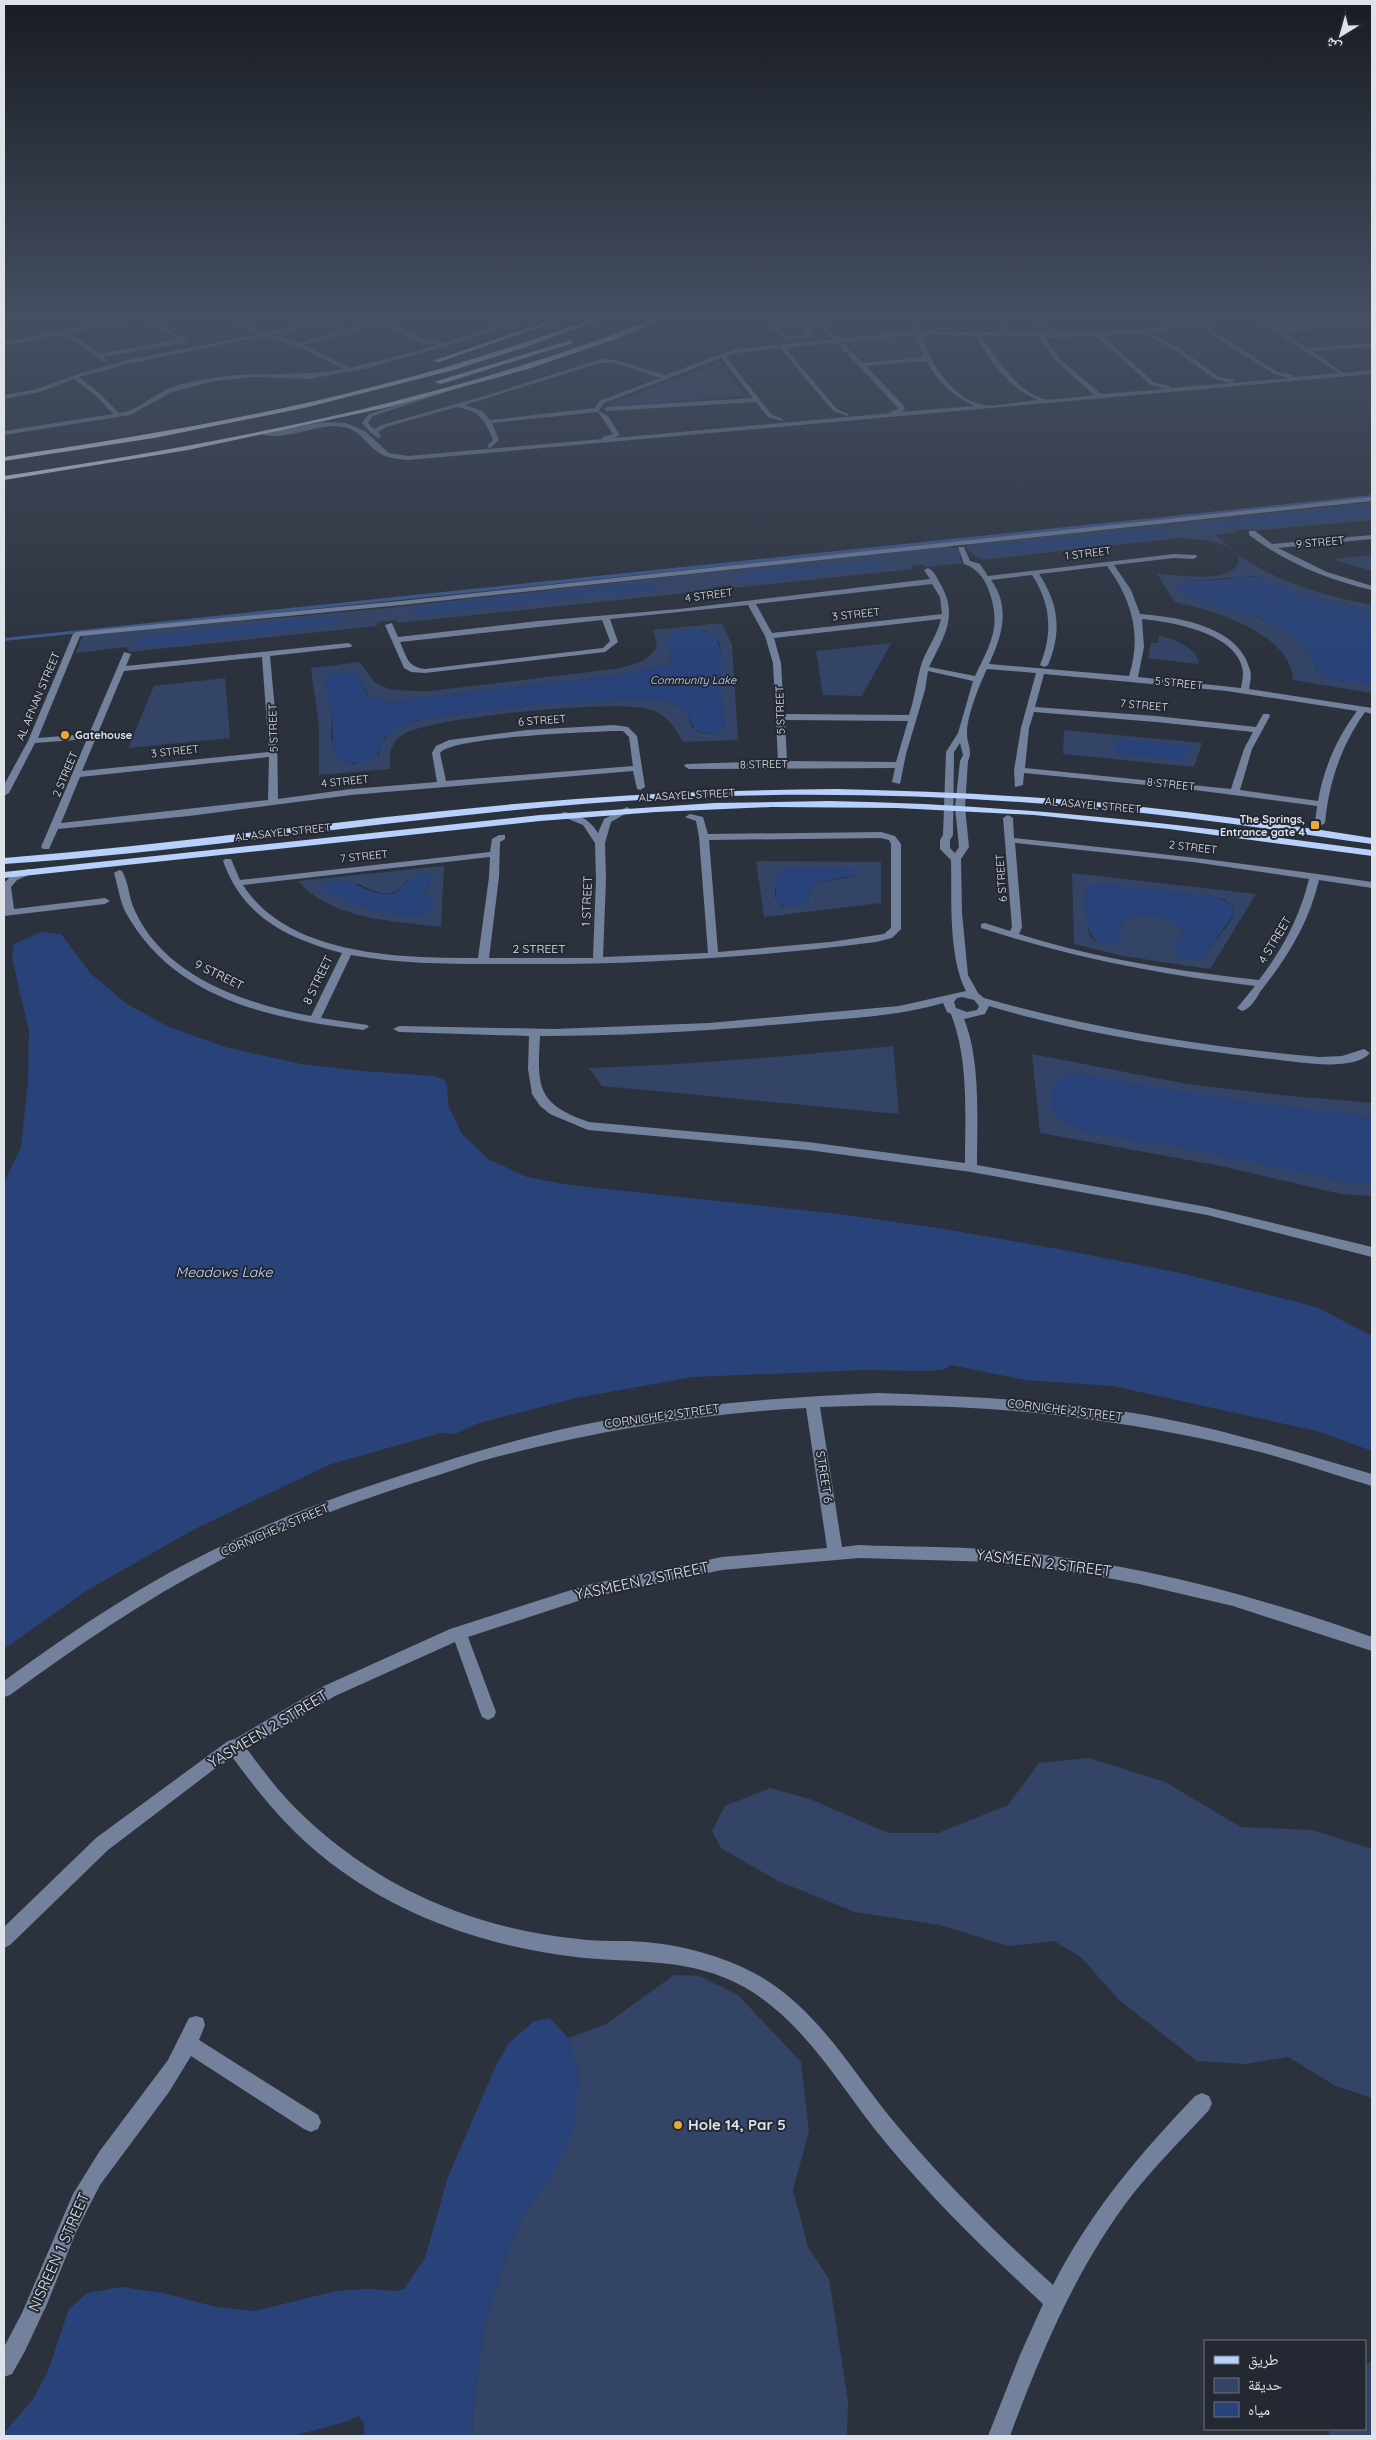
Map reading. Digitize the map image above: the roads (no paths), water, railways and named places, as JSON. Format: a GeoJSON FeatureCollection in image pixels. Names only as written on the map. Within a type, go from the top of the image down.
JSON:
{"type":"FeatureCollection","features":[{"type":"Feature","properties":{"kind":"highway"},"geometry":{"type":"LineString","coordinates":[[4,452],[113,434]]}},
{"type":"Feature","properties":{"kind":"highway"},"geometry":{"type":"LineString","coordinates":[[4,460],[159,434]]}},
{"type":"Feature","properties":{"kind":"highway"},"geometry":{"type":"LineString","coordinates":[[4,470],[220,434]]}},
{"type":"Feature","properties":{"kind":"highway"},"geometry":{"type":"LineString","coordinates":[[4,478],[136,458],[259,434]]}},
{"type":"Feature","properties":{"kind":"main road","name":"AL ASAYEL STREET"},"geometry":{"type":"LineString","coordinates":[[4,861],[623,798],[792,792],[949,795],[1153,811],[1372,841]]}},
{"type":"Feature","properties":{"kind":"main road","name":"AL ASAYEL STREET"},"geometry":{"type":"LineString","coordinates":[[4,875],[564,815],[627,810],[801,804],[960,807],[1126,820],[1372,853]]}},
{"type":"Feature","properties":{"kind":"street"},"geometry":{"type":"LineString","coordinates":[[363,434],[384,454],[397,458],[679,434]]}},
{"type":"Feature","properties":{"kind":"street"},"geometry":{"type":"LineString","coordinates":[[375,434],[393,451],[402,454],[628,434]]}},
{"type":"Feature","properties":{"kind":"street"},"geometry":{"type":"LineString","coordinates":[[490,446],[496,440],[493,434]]}},
{"type":"Feature","properties":{"kind":"street"},"geometry":{"type":"LineString","coordinates":[[588,442],[617,435]]}},
{"type":"Feature","properties":{"kind":"street"},"geometry":{"type":"LineString","coordinates":[[959,546],[1372,499]]}},
{"type":"Feature","properties":{"kind":"street"},"geometry":{"type":"LineString","coordinates":[[1252,533],[1269,547],[1308,568],[1372,588]]}},
{"type":"Feature","properties":{"kind":"street","name":"9 STREET"},"geometry":{"type":"LineString","coordinates":[[1269,547],[1372,537]]}},
{"type":"Feature","properties":{"kind":"street"},"geometry":{"type":"LineString","coordinates":[[959,546],[975,556],[980,562],[977,566]]}},
{"type":"Feature","properties":{"kind":"street"},"geometry":{"type":"LineString","coordinates":[[959,546],[969,564],[977,566],[986,578],[997,599],[1000,622],[994,645],[978,679],[962,733],[950,754],[948,834],[945,840],[945,848],[954,858],[963,975],[967,987],[984,1006],[964,1036]]}},
{"type":"Feature","properties":{"kind":"street","name":"AL AFNAN STREET"},"geometry":{"type":"LineString","coordinates":[[4,793],[34,737],[77,634],[959,546]]}},
{"type":"Feature","properties":{"kind":"street"},"geometry":{"type":"LineString","coordinates":[[964,558],[975,556]]}},
{"type":"Feature","properties":{"kind":"street","name":"1 STREET"},"geometry":{"type":"LineString","coordinates":[[986,578],[1174,556],[1193,556]]}},
{"type":"Feature","properties":{"kind":"street"},"geometry":{"type":"LineString","coordinates":[[1109,563],[1125,585],[1138,616],[1141,647],[1133,678]]}},
{"type":"Feature","properties":{"kind":"street"},"geometry":{"type":"LineString","coordinates":[[898,782],[911,718],[921,690],[923,671],[942,632],[946,616],[944,597],[928,570]]}},
{"type":"Feature","properties":{"kind":"street"},"geometry":{"type":"LineString","coordinates":[[1018,785],[1029,709],[1042,668],[1053,642],[1055,619],[1049,595],[1034,572]]}},
{"type":"Feature","properties":{"kind":"street","name":"4 STREET"},"geometry":{"type":"LineString","coordinates":[[395,640],[751,603],[936,581]]}},
{"type":"Feature","properties":{"kind":"street","name":"5 STREET"},"geometry":{"type":"LineString","coordinates":[[751,603],[769,636],[778,671],[783,764]]}},
{"type":"Feature","properties":{"kind":"street","name":"3 STREET"},"geometry":{"type":"LineString","coordinates":[[769,636],[946,616]]}},
{"type":"Feature","properties":{"kind":"street"},"geometry":{"type":"LineString","coordinates":[[1138,616],[1186,623],[1224,641],[1238,652],[1245,664],[1247,675],[1245,690]]}},
{"type":"Feature","properties":{"kind":"street"},"geometry":{"type":"LineString","coordinates":[[389,625],[408,666],[414,670],[484,665],[609,648],[614,642],[606,617]]}},
{"type":"Feature","properties":{"kind":"street"},"geometry":{"type":"LineString","coordinates":[[121,668],[348,645]]}},
{"type":"Feature","properties":{"kind":"street","name":"2 STREET"},"geometry":{"type":"LineString","coordinates":[[46,847],[96,732],[127,654]]}},
{"type":"Feature","properties":{"kind":"street","name":"5 STREET"},"geometry":{"type":"LineString","coordinates":[[266,654],[272,697],[273,802]]}},
{"type":"Feature","properties":{"kind":"street","name":"5 STREET"},"geometry":{"type":"LineString","coordinates":[[984,666],[1042,668],[1245,690],[1367,710]]}},
{"type":"Feature","properties":{"kind":"street"},"geometry":{"type":"LineString","coordinates":[[923,671],[978,679]]}},
{"type":"Feature","properties":{"kind":"street","name":"7 STREET"},"geometry":{"type":"LineString","coordinates":[[1029,709],[1122,715],[1257,730]]}},
{"type":"Feature","properties":{"kind":"street"},"geometry":{"type":"LineString","coordinates":[[1320,823],[1321,804],[1334,755],[1344,735],[1367,710]]}},
{"type":"Feature","properties":{"kind":"street"},"geometry":{"type":"LineString","coordinates":[[1235,792],[1242,763],[1257,730],[1266,716]]}},
{"type":"Feature","properties":{"kind":"street"},"geometry":{"type":"LineString","coordinates":[[779,717],[911,718]]}},
{"type":"Feature","properties":{"kind":"street","name":"6 STREET"},"geometry":{"type":"LineString","coordinates":[[442,785],[436,753],[441,746],[454,742],[527,733],[625,730],[633,736],[640,787]]}},
{"type":"Feature","properties":{"kind":"street"},"geometry":{"type":"LineString","coordinates":[[34,737],[96,732]]}},
{"type":"Feature","properties":{"kind":"street"},"geometry":{"type":"LineString","coordinates":[[954,858],[964,847],[960,807],[964,761],[967,755],[964,749],[962,733]]}},
{"type":"Feature","properties":{"kind":"street"},"geometry":{"type":"LineString","coordinates":[[952,748],[964,749]]}},
{"type":"Feature","properties":{"kind":"street","name":"3 STREET"},"geometry":{"type":"LineString","coordinates":[[78,774],[274,754]]}},
{"type":"Feature","properties":{"kind":"street","name":"8 STREET"},"geometry":{"type":"LineString","coordinates":[[689,766],[783,764],[900,765]]}},
{"type":"Feature","properties":{"kind":"street","name":"4 STREET"},"geometry":{"type":"LineString","coordinates":[[56,826],[351,792],[637,768]]}},
{"type":"Feature","properties":{"kind":"street","name":"8 STREET"},"geometry":{"type":"LineString","coordinates":[[1019,770],[1235,792],[1321,804]]}},
{"type":"Feature","properties":{"kind":"street"},"geometry":{"type":"LineString","coordinates":[[600,842],[607,821],[627,810]]}},
{"type":"Feature","properties":{"kind":"street"},"geometry":{"type":"LineString","coordinates":[[564,815],[586,822],[591,826],[600,842]]}},
{"type":"Feature","properties":{"kind":"street"},"geometry":{"type":"LineString","coordinates":[[690,816],[700,819],[704,837],[713,955]]}},
{"type":"Feature","properties":{"kind":"street","name":"6 STREET"},"geometry":{"type":"LineString","coordinates":[[1008,818],[1017,927],[1013,936]]}},
{"type":"Feature","properties":{"kind":"street","name":"2 STREET"},"geometry":{"type":"LineString","coordinates":[[228,861],[236,883],[260,911],[277,923],[313,940],[348,951],[402,958],[484,961],[598,961],[713,955],[888,936],[895,932],[896,844],[892,838],[881,835],[704,837]]}},
{"type":"Feature","properties":{"kind":"street"},"geometry":{"type":"LineString","coordinates":[[484,961],[494,877],[495,840],[502,837]]}},
{"type":"Feature","properties":{"kind":"street","name":"2 STREET"},"geometry":{"type":"LineString","coordinates":[[1010,840],[1193,859],[1372,886]]}},
{"type":"Feature","properties":{"kind":"street","name":"1 STREET"},"geometry":{"type":"LineString","coordinates":[[598,961],[601,879],[600,842]]}},
{"type":"Feature","properties":{"kind":"street","name":"7 STREET"},"geometry":{"type":"LineString","coordinates":[[236,883],[494,854]]}},
{"type":"Feature","properties":{"kind":"street"},"geometry":{"type":"LineString","coordinates":[[28,872],[14,878],[5,887],[6,913],[105,901]]}},
{"type":"Feature","properties":{"kind":"street","name":"9 STREET"},"geometry":{"type":"LineString","coordinates":[[119,873],[121,890],[135,924],[161,955],[201,983],[253,1005],[314,1021],[363,1027]]}},
{"type":"Feature","properties":{"kind":"street","name":"4 STREET"},"geometry":{"type":"LineString","coordinates":[[1242,1008],[1294,936],[1307,907],[1315,876]]}},
{"type":"Feature","properties":{"kind":"street"},"geometry":{"type":"LineString","coordinates":[[986,926],[1013,936],[1063,950],[1112,960],[1261,984]]}},
{"type":"Feature","properties":{"kind":"street","name":"8 STREET"},"geometry":{"type":"LineString","coordinates":[[314,1021],[348,951]]}},
{"type":"Feature","properties":{"kind":"street"},"geometry":{"type":"LineString","coordinates":[[963,975],[953,1004],[964,1036],[971,1168]]}},
{"type":"Feature","properties":{"kind":"street"},"geometry":{"type":"LineString","coordinates":[[399,1029],[535,1034],[720,1026],[921,1005],[953,1004],[977,998],[1016,1010],[1127,1035],[1227,1050],[1331,1061],[1350,1059],[1364,1053]]}},
{"type":"Feature","properties":{"kind":"street"},"geometry":{"type":"LineString","coordinates":[[953,1004],[966,1016],[1016,1010]]}},
{"type":"Feature","properties":{"kind":"street"},"geometry":{"type":"LineString","coordinates":[[535,1034],[532,1071],[533,1083],[537,1094],[557,1114],[588,1126],[770,1142],[971,1168],[1207,1211],[1372,1252]]}},
{"type":"Feature","properties":{"kind":"street","name":"CORNICHE 2 STREET"},"geometry":{"type":"LineString","coordinates":[[4,1690],[110,1616],[214,1557],[312,1513],[397,1482],[499,1450],[592,1427],[695,1410],[871,1397],[944,1398],[1078,1410],[1215,1436],[1286,1454],[1372,1480]]}},
{"type":"Feature","properties":{"kind":"street","name":"STREET 6"},"geometry":{"type":"LineString","coordinates":[[812,1401],[835,1553]]}},
{"type":"Feature","properties":{"kind":"street","name":"YASMEEN 2 STREET"},"geometry":{"type":"LineString","coordinates":[[4,1939],[90,1854],[162,1796],[234,1746],[318,1698],[384,1665],[458,1634],[552,1602],[609,1586],[684,1570],[760,1558],[835,1553],[913,1552],[982,1555],[1071,1564],[1151,1578],[1232,1598],[1314,1623],[1372,1644]]}},
{"type":"Feature","properties":{"kind":"street"},"geometry":{"type":"LineString","coordinates":[[458,1634],[488,1712]]}},
{"type":"Feature","properties":{"kind":"street"},"geometry":{"type":"LineString","coordinates":[[234,1746],[274,1799],[309,1835],[341,1862],[383,1890],[430,1913],[481,1931],[534,1943],[578,1949],[652,1952],[688,1958],[724,1968],[752,1982],[780,2000],[804,2022],[826,2047],[885,2126],[927,2176],[1010,2260],[1055,2300]]}},
{"type":"Feature","properties":{"kind":"street","name":"NISREEN 1 STREET"},"geometry":{"type":"LineString","coordinates":[[4,2366],[39,2299],[54,2256],[72,2216],[93,2178],[169,2078],[189,2044],[196,2025]]}},
{"type":"Feature","properties":{"kind":"street"},"geometry":{"type":"LineString","coordinates":[[189,2044],[311,2122]]}},
{"type":"Feature","properties":{"kind":"street"},"geometry":{"type":"LineString","coordinates":[[999,2436],[1023,2372],[1055,2300],[1111,2210],[1149,2159],[1202,2103]]}},
{"type":"Feature","properties":{"kind":"water"},"geometry":{"type":"Polygon","coordinates":[[[1361,507],[1369,510],[1370,513],[1349,518],[1278,525],[1226,527],[1204,530],[1195,527],[1221,521],[1361,507]]]}},
{"type":"Feature","properties":{"kind":"water"},"geometry":{"type":"Polygon","coordinates":[[[1164,529],[1169,533],[1160,537],[1065,548],[1010,552],[981,550],[990,546],[1164,529]]]}},
{"type":"Feature","properties":{"kind":"water"},"geometry":{"type":"Polygon","coordinates":[[[874,560],[882,561],[885,564],[878,568],[758,582],[744,582],[735,579],[740,574],[751,572],[874,560]]]}},
{"type":"Feature","properties":{"kind":"water"},"geometry":{"type":"Polygon","coordinates":[[[1247,576],[1261,578],[1308,595],[1372,612],[1372,683],[1343,681],[1327,677],[1319,672],[1305,648],[1284,630],[1251,615],[1202,604],[1183,594],[1177,587],[1186,581],[1222,580],[1247,576]]]}},
{"type":"Feature","properties":{"kind":"water"},"geometry":{"type":"Polygon","coordinates":[[[652,582],[659,583],[661,587],[641,592],[549,600],[445,613],[420,615],[412,611],[418,606],[652,582]]]}},
{"type":"Feature","properties":{"kind":"water"},"geometry":{"type":"Polygon","coordinates":[[[303,618],[340,618],[342,621],[325,626],[159,646],[142,646],[135,643],[139,638],[303,618]]]}},
{"type":"Feature","properties":{"kind":"water","name":"Community Lake"},"geometry":{"type":"Polygon","coordinates":[[[700,629],[715,636],[722,653],[722,702],[725,726],[715,733],[695,730],[684,708],[662,700],[638,699],[539,704],[427,718],[406,723],[384,737],[377,757],[365,763],[344,763],[333,753],[332,711],[326,693],[325,679],[333,675],[342,673],[352,674],[359,679],[369,696],[389,702],[611,676],[666,666],[672,659],[667,640],[669,636],[681,630],[700,629]]]}},
{"type":"Feature","properties":{"kind":"water"},"geometry":{"type":"Polygon","coordinates":[[[1121,738],[1185,746],[1191,749],[1190,753],[1181,760],[1119,754],[1115,752],[1114,741],[1121,738]]]}},
{"type":"Feature","properties":{"kind":"water"},"geometry":{"type":"Polygon","coordinates":[[[785,868],[854,869],[860,874],[818,882],[811,887],[807,905],[788,907],[777,903],[775,886],[779,881],[777,873],[785,868]]]}},
{"type":"Feature","properties":{"kind":"water"},"geometry":{"type":"Polygon","coordinates":[[[423,874],[433,878],[424,891],[433,900],[434,907],[425,915],[399,915],[372,910],[321,889],[321,885],[342,882],[351,883],[381,894],[390,894],[398,891],[411,878],[423,874]]]}},
{"type":"Feature","properties":{"kind":"water"},"geometry":{"type":"Polygon","coordinates":[[[1100,883],[1213,896],[1229,903],[1236,912],[1201,958],[1192,959],[1180,956],[1175,950],[1174,945],[1184,932],[1173,923],[1156,916],[1137,915],[1129,917],[1123,923],[1120,940],[1109,944],[1100,943],[1093,937],[1089,929],[1086,918],[1085,896],[1086,887],[1100,883]]]}},
{"type":"Feature","properties":{"kind":"water","name":"Meadows Lake"},"geometry":{"type":"Polygon","coordinates":[[[41,932],[61,934],[91,974],[127,1004],[169,1027],[225,1047],[301,1064],[433,1076],[443,1079],[447,1084],[448,1105],[462,1134],[488,1159],[527,1177],[569,1185],[839,1214],[944,1229],[1180,1273],[1318,1308],[1372,1336],[1372,1451],[1317,1431],[1113,1386],[1025,1380],[951,1365],[944,1369],[930,1371],[864,1370],[692,1377],[576,1398],[479,1423],[455,1434],[441,1433],[331,1464],[191,1531],[86,1591],[4,1649],[4,1182],[21,1147],[28,1083],[29,1031],[12,958],[14,944],[41,932]]]}},
{"type":"Feature","properties":{"kind":"water"},"geometry":{"type":"Polygon","coordinates":[[[1072,1073],[1223,1098],[1372,1118],[1372,1183],[1346,1182],[1194,1150],[1090,1133],[1062,1120],[1052,1108],[1050,1100],[1052,1090],[1058,1078],[1072,1073]]]}},
{"type":"Feature","properties":{"kind":"water"},"geometry":{"type":"Polygon","coordinates":[[[550,2018],[568,2038],[580,2078],[573,2132],[550,2179],[523,2214],[503,2265],[484,2327],[472,2420],[473,2436],[364,2436],[364,2424],[359,2416],[342,2423],[292,2436],[4,2436],[4,2433],[33,2399],[48,2371],[69,2309],[87,2293],[122,2287],[163,2293],[216,2307],[255,2311],[336,2291],[368,2289],[396,2291],[404,2289],[425,2258],[448,2177],[495,2068],[508,2044],[534,2021],[550,2018]]]}},
{"type":"Feature","properties":{"kind":"place","name":"Gatehouse"},"geometry":{"type":"Point","coordinates":[65,735]}},
{"type":"Feature","properties":{"kind":"place","name":"The Springs, Entrance gate 4"},"geometry":{"type":"Point","coordinates":[1315,825]}},
{"type":"Feature","properties":{"kind":"place","name":"Hole 14, Par 5"},"geometry":{"type":"Point","coordinates":[678,2125]}}]}
